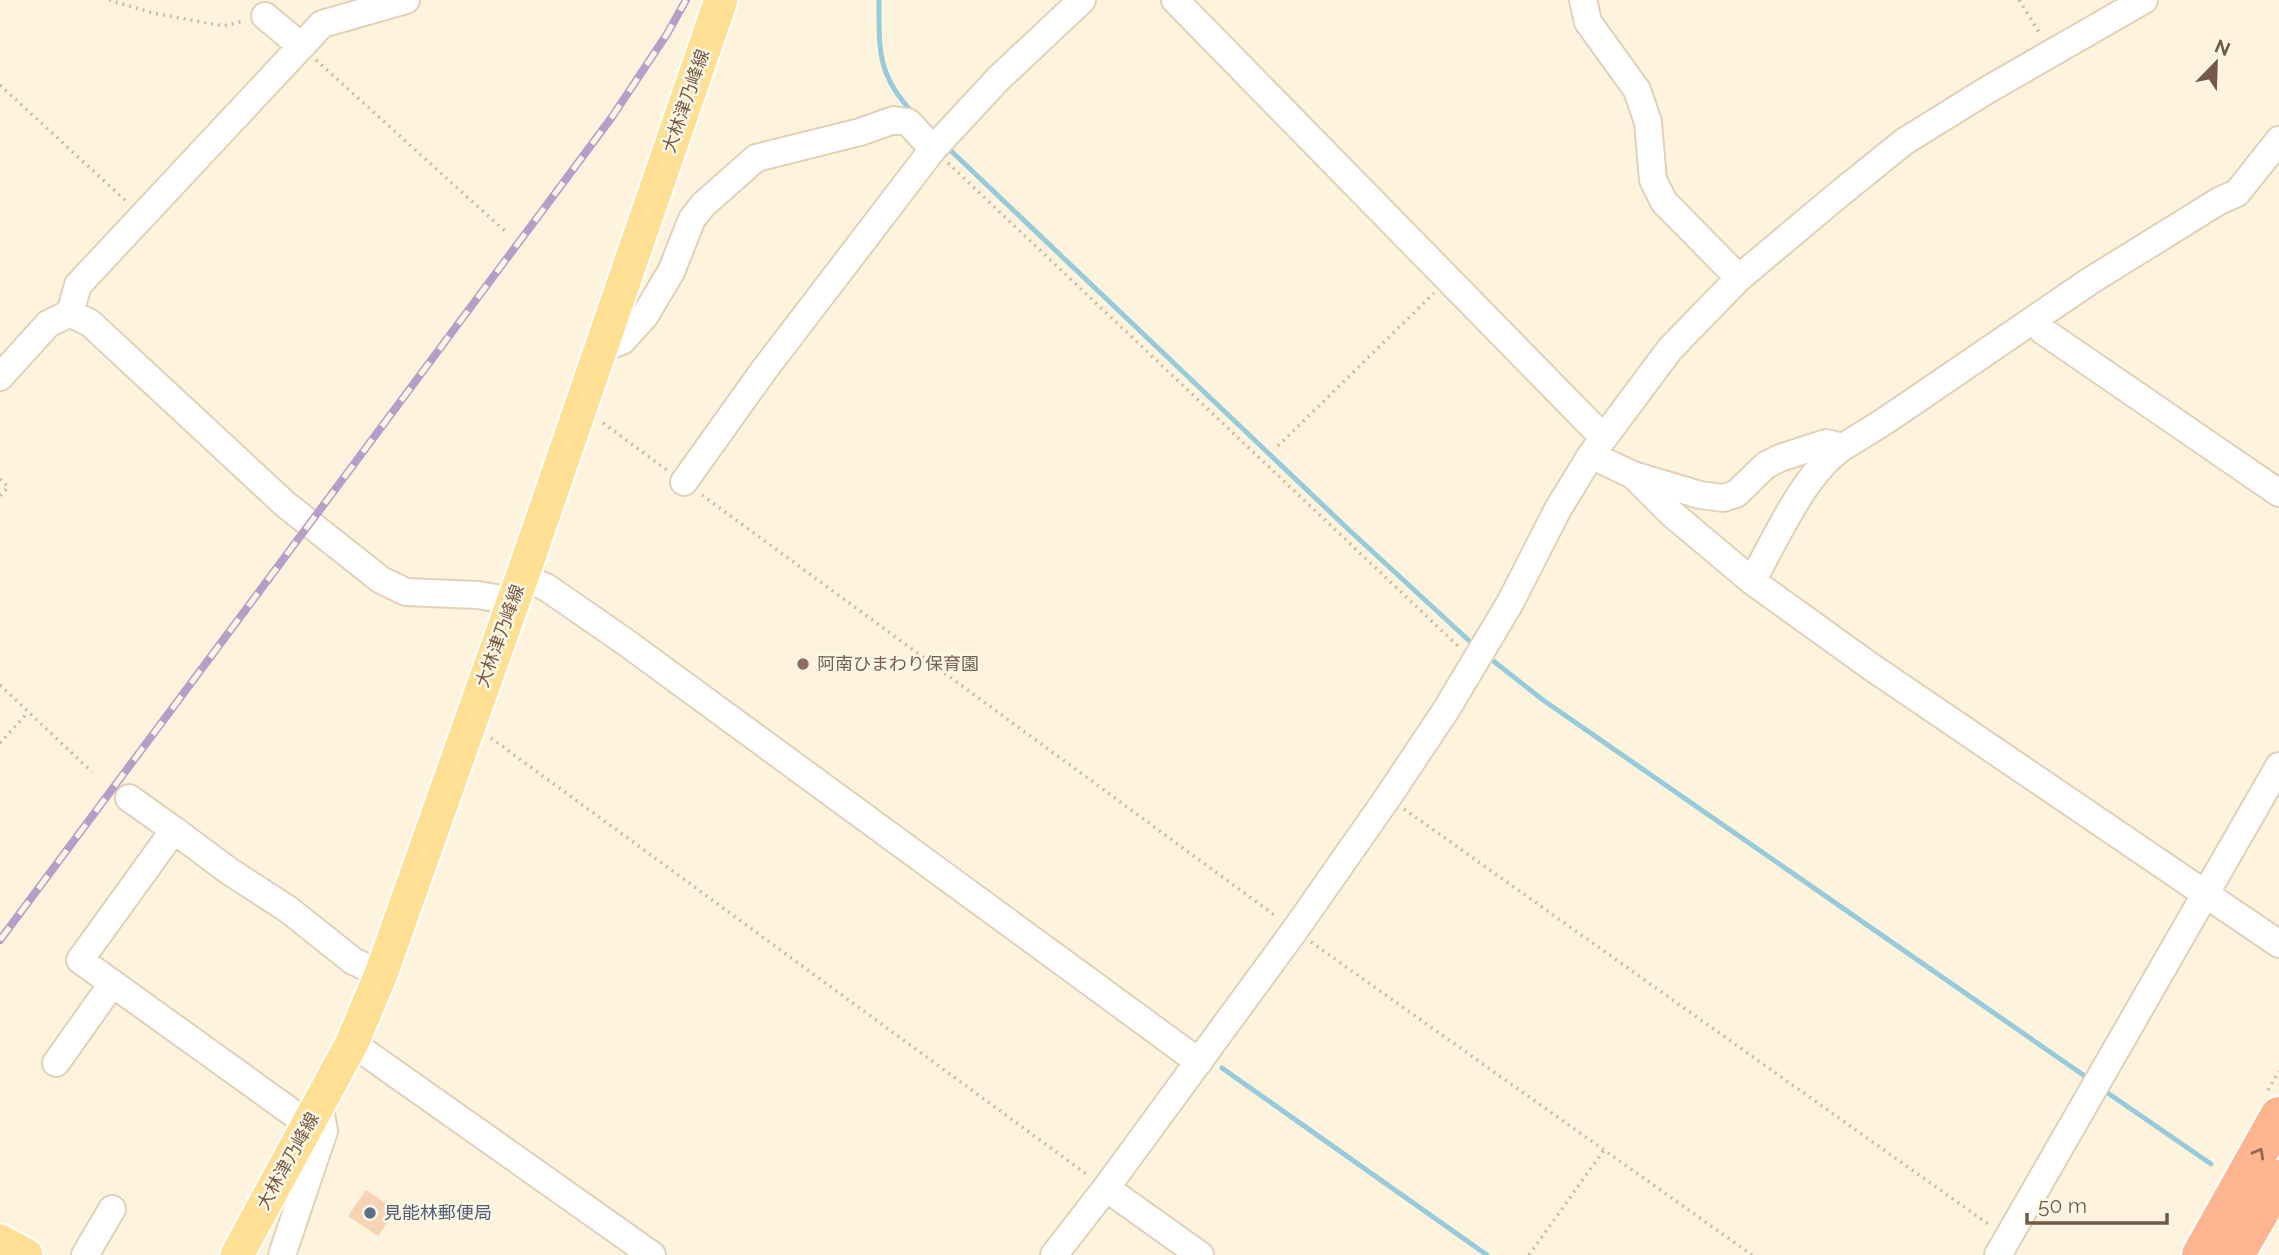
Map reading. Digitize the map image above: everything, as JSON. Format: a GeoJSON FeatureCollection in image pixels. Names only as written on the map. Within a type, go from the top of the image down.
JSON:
{"type":"FeatureCollection","features":[{"type":"Feature","properties":{"kind":"highway"},"geometry":{"type":"LineString","coordinates":[[2202,1255],[2279,1116]]}},
{"type":"Feature","properties":{"kind":"highway"},"geometry":{"type":"LineString","coordinates":[[2235,1255],[2279,1179]]}},
{"type":"Feature","properties":{"kind":"main road","name":"大林津乃峰線"},"geometry":{"type":"LineString","coordinates":[[237,1255],[352,1043],[381,974],[721,0]]}},
{"type":"Feature","properties":{"kind":"main road"},"geometry":{"type":"LineString","coordinates":[[0,1241],[26,1255]]}},
{"type":"Feature","properties":{"kind":"street"},"geometry":{"type":"LineString","coordinates":[[0,377],[48,324],[70,313],[78,285],[322,24],[406,0]]}},
{"type":"Feature","properties":{"kind":"street"},"geometry":{"type":"LineString","coordinates":[[684,482],[764,370],[937,144],[998,79],[1082,0]]}},
{"type":"Feature","properties":{"kind":"street"},"geometry":{"type":"LineString","coordinates":[[1175,0],[1592,427],[1597,445],[1633,475],[1671,513],[1752,580],[1870,666],[2279,944]]}},
{"type":"Feature","properties":{"kind":"street"},"geometry":{"type":"LineString","coordinates":[[1583,0],[1588,22],[1637,89],[1648,122],[1653,180],[1664,202],[1739,278]]}},
{"type":"Feature","properties":{"kind":"street"},"geometry":{"type":"LineString","coordinates":[[1054,1255],[1199,1062],[1388,797],[1475,662],[1510,603],[1558,509],[1597,445],[1670,349],[1739,278],[1905,141],[1989,89],[2144,0]]}},
{"type":"Feature","properties":{"kind":"street"},"geometry":{"type":"LineString","coordinates":[[265,16],[301,46]]}},
{"type":"Feature","properties":{"kind":"street"},"geometry":{"type":"LineString","coordinates":[[601,348],[622,341],[645,317],[671,272],[692,219],[703,205],[756,158],[860,132],[894,120],[908,122],[937,144]]}},
{"type":"Feature","properties":{"kind":"street"},"geometry":{"type":"LineString","coordinates":[[1752,580],[1811,479],[1829,457],[2035,321],[2090,281],[2219,201],[2238,193],[2279,140]]}},
{"type":"Feature","properties":{"kind":"street"},"geometry":{"type":"LineString","coordinates":[[70,313],[90,323],[285,504],[381,580],[406,592],[478,595],[546,587],[624,640],[1199,1062]]}},
{"type":"Feature","properties":{"kind":"street"},"geometry":{"type":"LineString","coordinates":[[2035,321],[2043,331],[2279,493]]}},
{"type":"Feature","properties":{"kind":"street"},"geometry":{"type":"LineString","coordinates":[[1633,475],[1700,495],[1724,498],[1736,494],[1766,465],[1780,458],[1826,443],[1843,447]]}},
{"type":"Feature","properties":{"kind":"street"},"geometry":{"type":"LineString","coordinates":[[2003,1246],[2279,766]]}},
{"type":"Feature","properties":{"kind":"street"},"geometry":{"type":"LineString","coordinates":[[129,797],[229,871],[289,910],[353,961],[381,974]]}},
{"type":"Feature","properties":{"kind":"street"},"geometry":{"type":"LineString","coordinates":[[174,830],[80,960],[314,1114],[324,1132],[282,1255]]}},
{"type":"Feature","properties":{"kind":"street"},"geometry":{"type":"LineString","coordinates":[[56,1063],[113,984]]}},
{"type":"Feature","properties":{"kind":"street"},"geometry":{"type":"LineString","coordinates":[[352,1043],[652,1255]]}},
{"type":"Feature","properties":{"kind":"street"},"geometry":{"type":"LineString","coordinates":[[1106,1188],[1200,1255]]}},
{"type":"Feature","properties":{"kind":"street"},"geometry":{"type":"LineString","coordinates":[[85,1255],[113,1209]]}},
{"type":"Feature","properties":{"kind":"path"},"geometry":{"type":"LineString","coordinates":[[109,0],[153,13],[225,26],[265,16]]}},
{"type":"Feature","properties":{"kind":"path"},"geometry":{"type":"LineString","coordinates":[[2019,0],[2052,52]]}},
{"type":"Feature","properties":{"kind":"path"},"geometry":{"type":"LineString","coordinates":[[301,46],[506,232]]}},
{"type":"Feature","properties":{"kind":"path"},"geometry":{"type":"LineString","coordinates":[[0,85],[142,216]]}},
{"type":"Feature","properties":{"kind":"path"},"geometry":{"type":"LineString","coordinates":[[937,144],[1475,662]]}},
{"type":"Feature","properties":{"kind":"path"},"geometry":{"type":"LineString","coordinates":[[1278,446],[1448,279]]}},
{"type":"Feature","properties":{"kind":"path"},"geometry":{"type":"LineString","coordinates":[[579,411],[602,422],[1295,930],[1752,1255]]}},
{"type":"Feature","properties":{"kind":"path"},"geometry":{"type":"LineString","coordinates":[[0,479],[8,487],[0,496]]}},
{"type":"Feature","properties":{"kind":"path"},"geometry":{"type":"LineString","coordinates":[[0,685],[92,772]]}},
{"type":"Feature","properties":{"kind":"path"},"geometry":{"type":"LineString","coordinates":[[0,743],[28,712]]}},
{"type":"Feature","properties":{"kind":"path"},"geometry":{"type":"LineString","coordinates":[[468,725],[485,733],[1106,1188]]}},
{"type":"Feature","properties":{"kind":"path"},"geometry":{"type":"LineString","coordinates":[[1388,797],[2003,1246]]}},
{"type":"Feature","properties":{"kind":"path"},"geometry":{"type":"LineString","coordinates":[[1529,1255],[1604,1150]]}},
{"type":"Feature","properties":{"kind":"building"},"geometry":{"type":"Polygon","coordinates":[[[366,1190],[396,1210],[378,1236],[348,1216],[366,1190]]]}},
{"type":"Feature","properties":{"kind":"waterway"},"geometry":{"type":"LineString","coordinates":[[879,0],[882,61],[892,86],[913,113]]}},
{"type":"Feature","properties":{"kind":"waterway"},"geometry":{"type":"LineString","coordinates":[[947,147],[1348,529],[1477,648]]}},
{"type":"Feature","properties":{"kind":"waterway"},"geometry":{"type":"LineString","coordinates":[[1487,656],[1543,700],[2089,1079]]}},
{"type":"Feature","properties":{"kind":"waterway"},"geometry":{"type":"LineString","coordinates":[[1222,1068],[1487,1255]]}},
{"type":"Feature","properties":{"kind":"waterway"},"geometry":{"type":"LineString","coordinates":[[2102,1089],[2211,1164]]}},
{"type":"Feature","properties":{"kind":"railway"},"geometry":{"type":"LineString","coordinates":[[0,940],[612,117],[667,34],[686,0]]}},
{"type":"Feature","properties":{"kind":"place","name":"阿南ひまわり保育園"},"geometry":{"type":"Point","coordinates":[803,664]}},
{"type":"Feature","properties":{"kind":"place","name":"見能林郵便局"},"geometry":{"type":"Point","coordinates":[370,1213]}}]}
